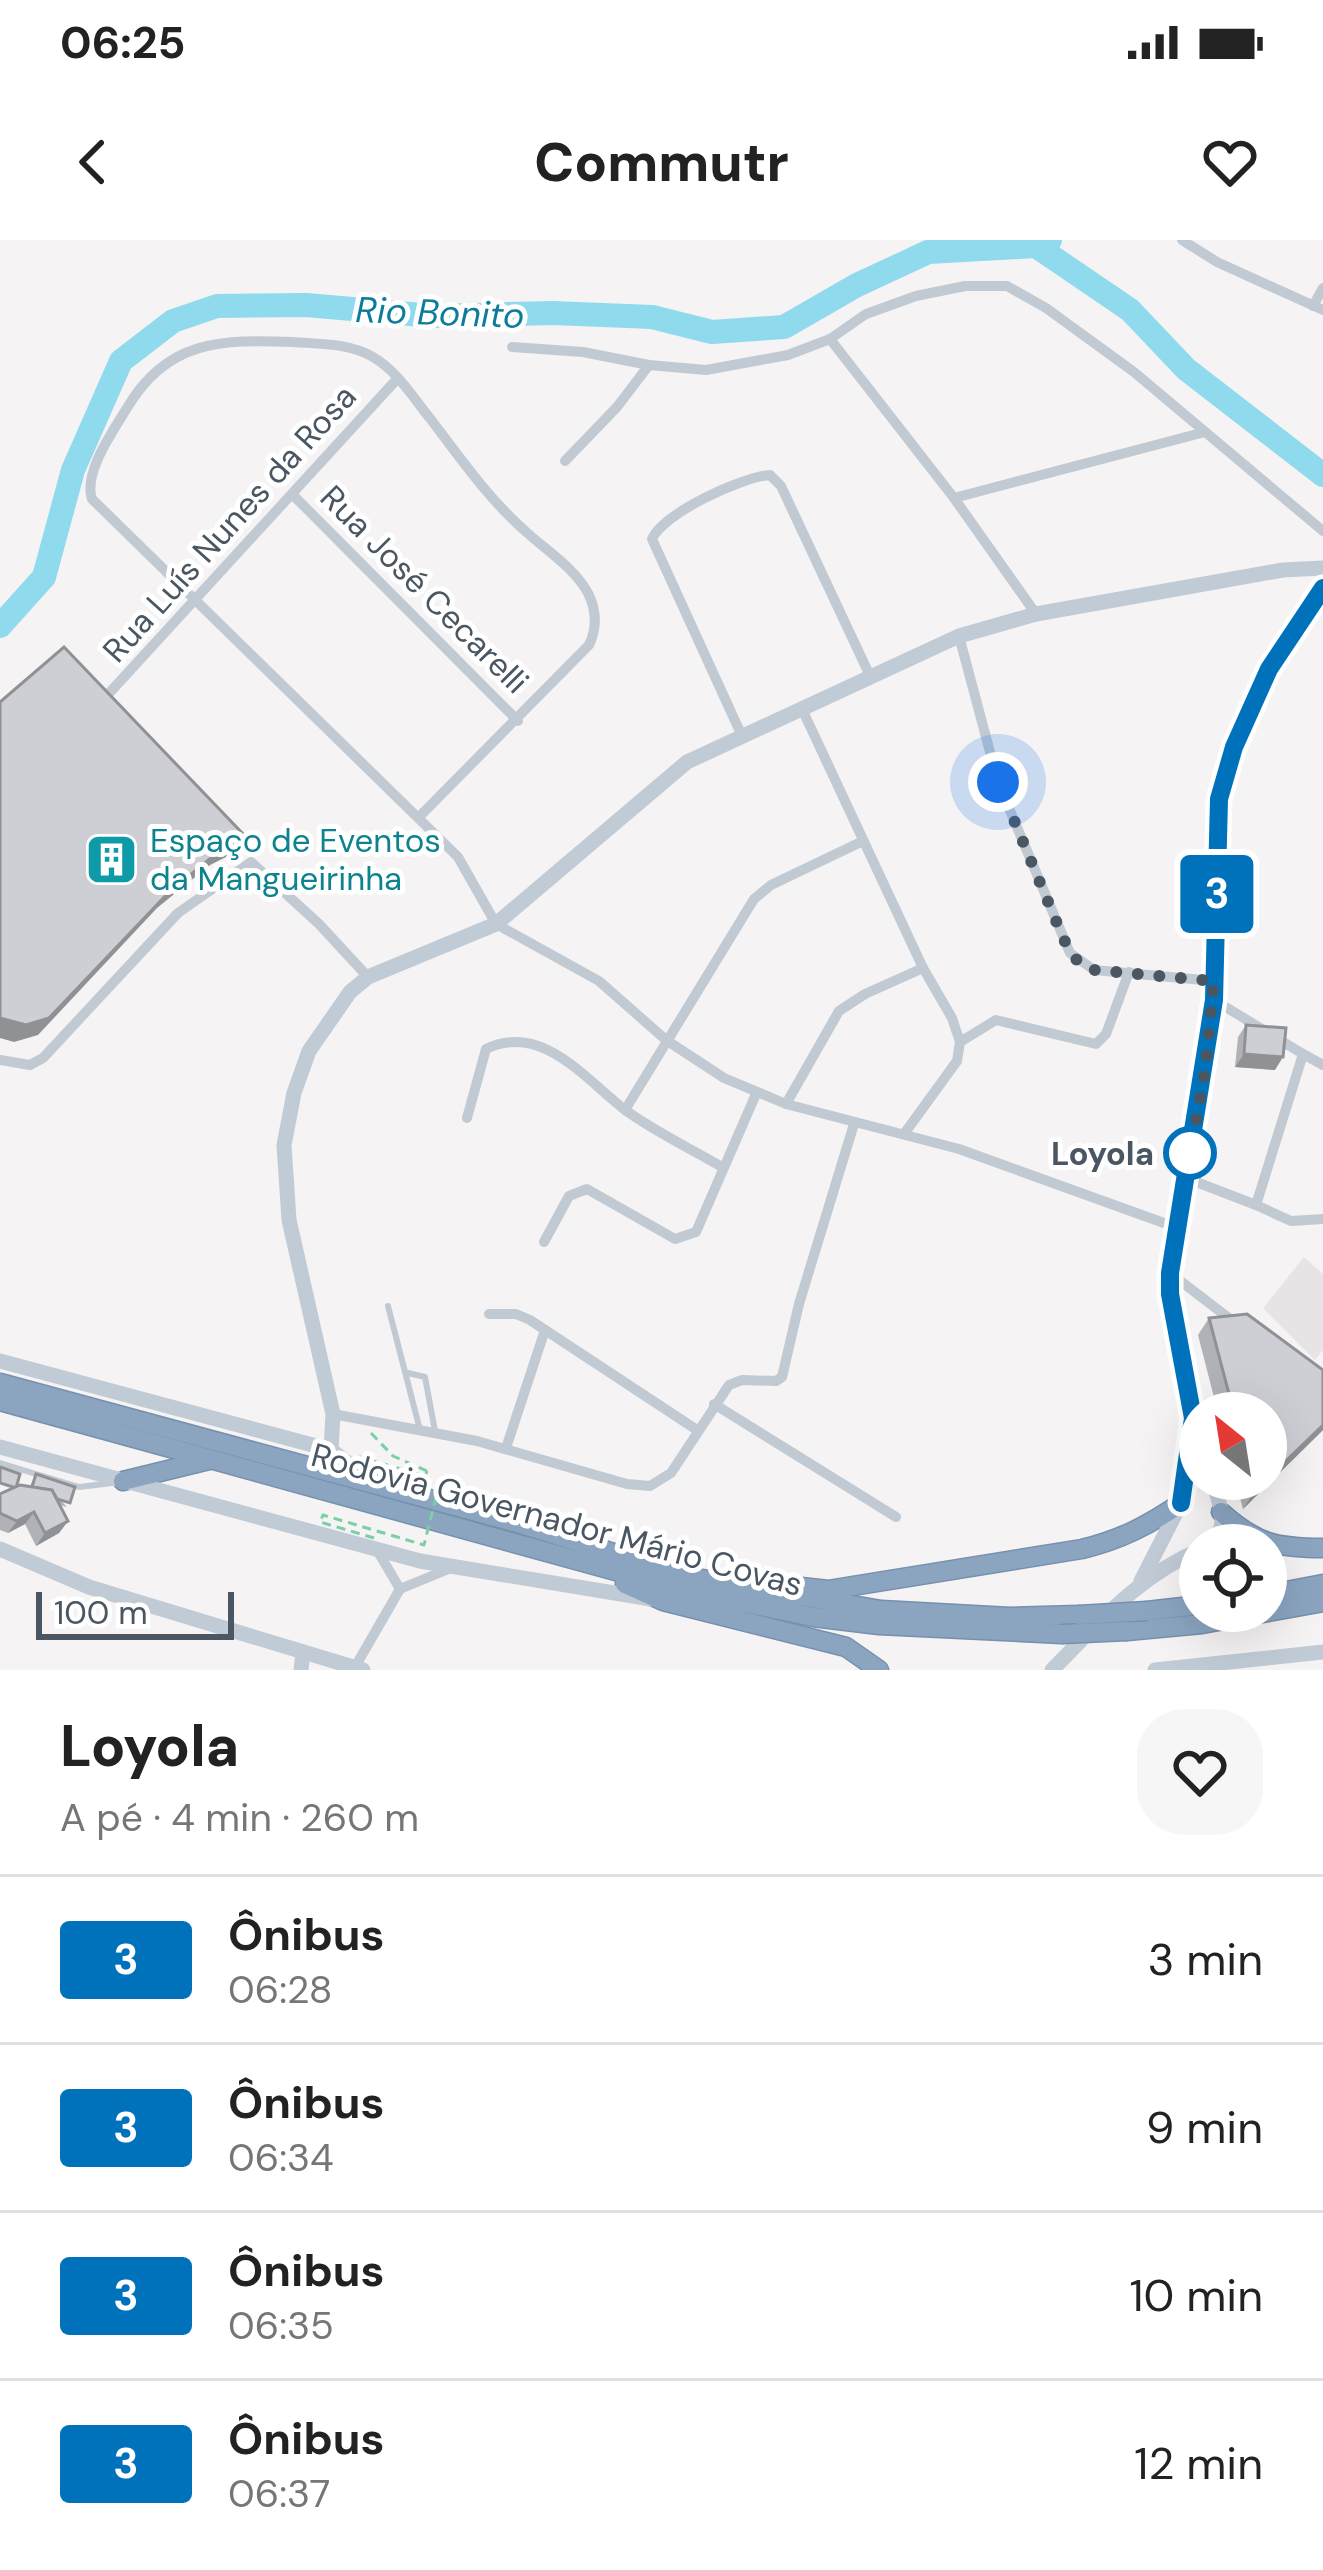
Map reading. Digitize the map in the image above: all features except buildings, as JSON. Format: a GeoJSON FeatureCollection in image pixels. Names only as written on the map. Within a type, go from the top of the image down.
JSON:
{"type":"FeatureCollection","features":[{"type":"Feature","properties":{"kind":"highway","name":"Rodovia Governador Mário Covas"},"geometry":{"type":"LineString","coordinates":[[0,1383],[514,1522],[692,1577],[881,1610],[988,1616],[1179,1607]]}},
{"type":"Feature","properties":{"kind":"highway","name":"Rodovia Governador Mário Covas"},"geometry":{"type":"LineString","coordinates":[[0,1401],[574,1561],[813,1617],[942,1631],[1062,1634],[1202,1624],[1323,1602]]}},
{"type":"Feature","properties":{"kind":"highway"},"geometry":{"type":"LineString","coordinates":[[122,1481],[213,1459]]}},
{"type":"Feature","properties":{"kind":"highway"},"geometry":{"type":"LineString","coordinates":[[692,1577],[828,1590],[907,1575],[984,1568],[1115,1541],[1177,1510]]}},
{"type":"Feature","properties":{"kind":"highway"},"geometry":{"type":"LineString","coordinates":[[1222,1512],[1249,1536],[1270,1545],[1323,1548]]}},
{"type":"Feature","properties":{"kind":"highway"},"geometry":{"type":"LineString","coordinates":[[574,1561],[663,1601],[846,1647],[879,1670]]}},
{"type":"Feature","properties":{"kind":"highway"},"geometry":{"type":"LineString","coordinates":[[1287,1591],[1323,1584]]}},
{"type":"Feature","properties":{"kind":"street"},"geometry":{"type":"LineString","coordinates":[[1182,240],[1217,262],[1318,308],[1323,288]]}},
{"type":"Feature","properties":{"kind":"street"},"geometry":{"type":"LineString","coordinates":[[512,347],[706,370],[788,355],[830,339],[866,314],[916,296],[965,286],[1007,286],[1096,343],[1323,531]]}},
{"type":"Feature","properties":{"kind":"street"},"geometry":{"type":"LineString","coordinates":[[418,817],[589,645],[596,630],[588,593],[517,524],[398,378],[368,353],[347,347],[236,339],[174,358],[149,376],[123,413],[89,484],[89,494],[101,511],[198,600],[466,867],[496,924],[599,980],[666,1040],[756,1094],[959,1149],[1175,1227]]}},
{"type":"Feature","properties":{"kind":"street"},"geometry":{"type":"LineString","coordinates":[[830,339],[954,498],[1036,614]]}},
{"type":"Feature","properties":{"kind":"street"},"geometry":{"type":"LineString","coordinates":[[566,461],[649,365]]}},
{"type":"Feature","properties":{"kind":"street","name":"Rua Luís Nunes da Rosa"},"geometry":{"type":"LineString","coordinates":[[99,704],[398,378]]}},
{"type":"Feature","properties":{"kind":"street"},"geometry":{"type":"LineString","coordinates":[[954,498],[1205,432]]}},
{"type":"Feature","properties":{"kind":"street"},"geometry":{"type":"LineString","coordinates":[[742,736],[653,547],[655,532],[668,518],[747,480],[764,475],[776,478],[871,678]]}},
{"type":"Feature","properties":{"kind":"street","name":"Rua José Cecarelli"},"geometry":{"type":"LineString","coordinates":[[293,495],[518,721]]}},
{"type":"Feature","properties":{"kind":"street"},"geometry":{"type":"LineString","coordinates":[[331,1450],[333,1414],[290,1220],[284,1145],[293,1093],[309,1051],[338,1006],[368,977],[496,924],[670,773],[959,636],[1036,614],[1283,569],[1323,568]]}},
{"type":"Feature","properties":{"kind":"street"},"geometry":{"type":"LineString","coordinates":[[1188,1392],[1170,1273],[1214,1000],[1215,835],[1225,773],[1269,669],[1323,588]]}},
{"type":"Feature","properties":{"kind":"street"},"geometry":{"type":"LineString","coordinates":[[959,636],[998,782],[1070,953],[1094,970],[1214,981]]}},
{"type":"Feature","properties":{"kind":"street"},"geometry":{"type":"LineString","coordinates":[[86,689],[115,720]]}},
{"type":"Feature","properties":{"kind":"street"},"geometry":{"type":"LineString","coordinates":[[802,710],[960,1042],[952,1070],[904,1134]]}},
{"type":"Feature","properties":{"kind":"street"},"geometry":{"type":"LineString","coordinates":[[625,1110],[754,899],[771,885],[863,841]]}},
{"type":"Feature","properties":{"kind":"street"},"geometry":{"type":"LineString","coordinates":[[236,846],[368,977]]}},
{"type":"Feature","properties":{"kind":"street"},"geometry":{"type":"LineString","coordinates":[[0,1060],[30,1065],[43,1058],[178,913],[251,862]]}},
{"type":"Feature","properties":{"kind":"street"},"geometry":{"type":"LineString","coordinates":[[786,1104],[839,1011],[923,968]]}},
{"type":"Feature","properties":{"kind":"street"},"geometry":{"type":"LineString","coordinates":[[960,1042],[995,1020],[1096,1044],[1106,1034],[1129,971]]}},
{"type":"Feature","properties":{"kind":"street"},"geometry":{"type":"LineString","coordinates":[[1214,1000],[1323,1065]]}},
{"type":"Feature","properties":{"kind":"street"},"geometry":{"type":"LineString","coordinates":[[467,1118],[482,1053],[495,1045],[532,1045],[548,1049],[589,1076],[625,1110],[722,1167]]}},
{"type":"Feature","properties":{"kind":"street"},"geometry":{"type":"LineString","coordinates":[[1256,1205],[1303,1054]]}},
{"type":"Feature","properties":{"kind":"street"},"geometry":{"type":"LineString","coordinates":[[544,1242],[569,1196],[587,1189],[675,1239],[689,1237],[706,1215],[756,1094]]}},
{"type":"Feature","properties":{"kind":"street"},"geometry":{"type":"LineString","coordinates":[[333,1414],[506,1448],[627,1484],[650,1486],[671,1473],[714,1404],[734,1382],[782,1377],[854,1124]]}},
{"type":"Feature","properties":{"kind":"street"},"geometry":{"type":"LineString","coordinates":[[1186,1178],[1291,1221],[1323,1219]]}},
{"type":"Feature","properties":{"kind":"street"},"geometry":{"type":"LineString","coordinates":[[1170,1273],[1242,1327]]}},
{"type":"Feature","properties":{"kind":"street"},"geometry":{"type":"LineString","coordinates":[[489,1313],[516,1314],[545,1330],[698,1430]]}},
{"type":"Feature","properties":{"kind":"street"},"geometry":{"type":"LineString","coordinates":[[506,1448],[545,1330]]}},
{"type":"Feature","properties":{"kind":"street"},"geometry":{"type":"LineString","coordinates":[[0,1361],[331,1450],[378,1487]]}},
{"type":"Feature","properties":{"kind":"street"},"geometry":{"type":"LineString","coordinates":[[714,1404],[896,1517]]}},
{"type":"Feature","properties":{"kind":"street"},"geometry":{"type":"LineString","coordinates":[[0,1447],[454,1567],[663,1601]]}},
{"type":"Feature","properties":{"kind":"street"},"geometry":{"type":"LineString","coordinates":[[1179,1498],[1179,1540]]}},
{"type":"Feature","properties":{"kind":"street"},"geometry":{"type":"LineString","coordinates":[[1139,1584],[1177,1510],[1188,1498],[1205,1498],[1222,1512]]}},
{"type":"Feature","properties":{"kind":"street"},"geometry":{"type":"LineString","coordinates":[[1218,1500],[1221,1524]]}},
{"type":"Feature","properties":{"kind":"street"},"geometry":{"type":"LineString","coordinates":[[375,1544],[400,1589]]}},
{"type":"Feature","properties":{"kind":"street"},"geometry":{"type":"LineString","coordinates":[[0,1550],[89,1587],[359,1669],[400,1589],[454,1567]]}},
{"type":"Feature","properties":{"kind":"street"},"geometry":{"type":"LineString","coordinates":[[1052,1670],[1139,1584],[1179,1559]]}},
{"type":"Feature","properties":{"kind":"street"},"geometry":{"type":"LineString","coordinates":[[301,1670],[303,1652]]}},
{"type":"Feature","properties":{"kind":"street"},"geometry":{"type":"LineString","coordinates":[[1155,1670],[1323,1652]]}},
{"type":"Feature","properties":{"kind":"lane"},"geometry":{"type":"LineString","coordinates":[[388,1306],[420,1431]]}},
{"type":"Feature","properties":{"kind":"lane"},"geometry":{"type":"LineString","coordinates":[[408,1373],[425,1377],[436,1434]]}},
{"type":"Feature","properties":{"kind":"lane"},"geometry":{"type":"LineString","coordinates":[[0,1463],[79,1487],[122,1481]]}},
{"type":"Feature","properties":{"kind":"path"},"geometry":{"type":"LineString","coordinates":[[366,1421],[377,1443],[427,1471],[425,1476],[360,1457],[358,1464],[439,1485],[424,1545],[322,1515],[320,1522],[375,1544]]}},
{"type":"Feature","properties":{"kind":"shaded area"},"geometry":{"type":"Polygon","coordinates":[[[1304,1257],[1323,1274],[1323,1350],[1315,1360],[1263,1308],[1304,1257]]]}},
{"type":"Feature","properties":{"kind":"waterway","name":"Rio Bonito"},"geometry":{"type":"LineString","coordinates":[[0,626],[44,577],[73,470],[121,361],[173,321],[217,306],[306,305],[433,316],[652,317],[712,332],[784,327],[928,252],[1036,246],[1050,240]]}},
{"type":"Feature","properties":{"kind":"waterway"},"geometry":{"type":"LineString","coordinates":[[1036,246],[1130,310],[1186,369],[1323,475]]}},
{"type":"Feature","properties":{"kind":"bus line","name":"3"},"geometry":{"type":"LineString","coordinates":[[1181,1503],[1193,1418],[1170,1273],[1214,1000],[1219,799],[1234,747],[1269,669],[1323,588]]}},
{"type":"Feature","properties":{"kind":"place","name":"Espaço de Eventos da Mangueirinha"},"geometry":{"type":"Point","coordinates":[111,859]}},
{"type":"Feature","properties":{"kind":"place","name":"Loyola"},"geometry":{"type":"Point","coordinates":[1190,1153]}},
{"type":"Feature","properties":{"kind":"route"},"geometry":{"type":"LineString","coordinates":[[998,782],[1064,940],[1078,962],[1094,970],[1214,981],[1190,1153]]}}]}
